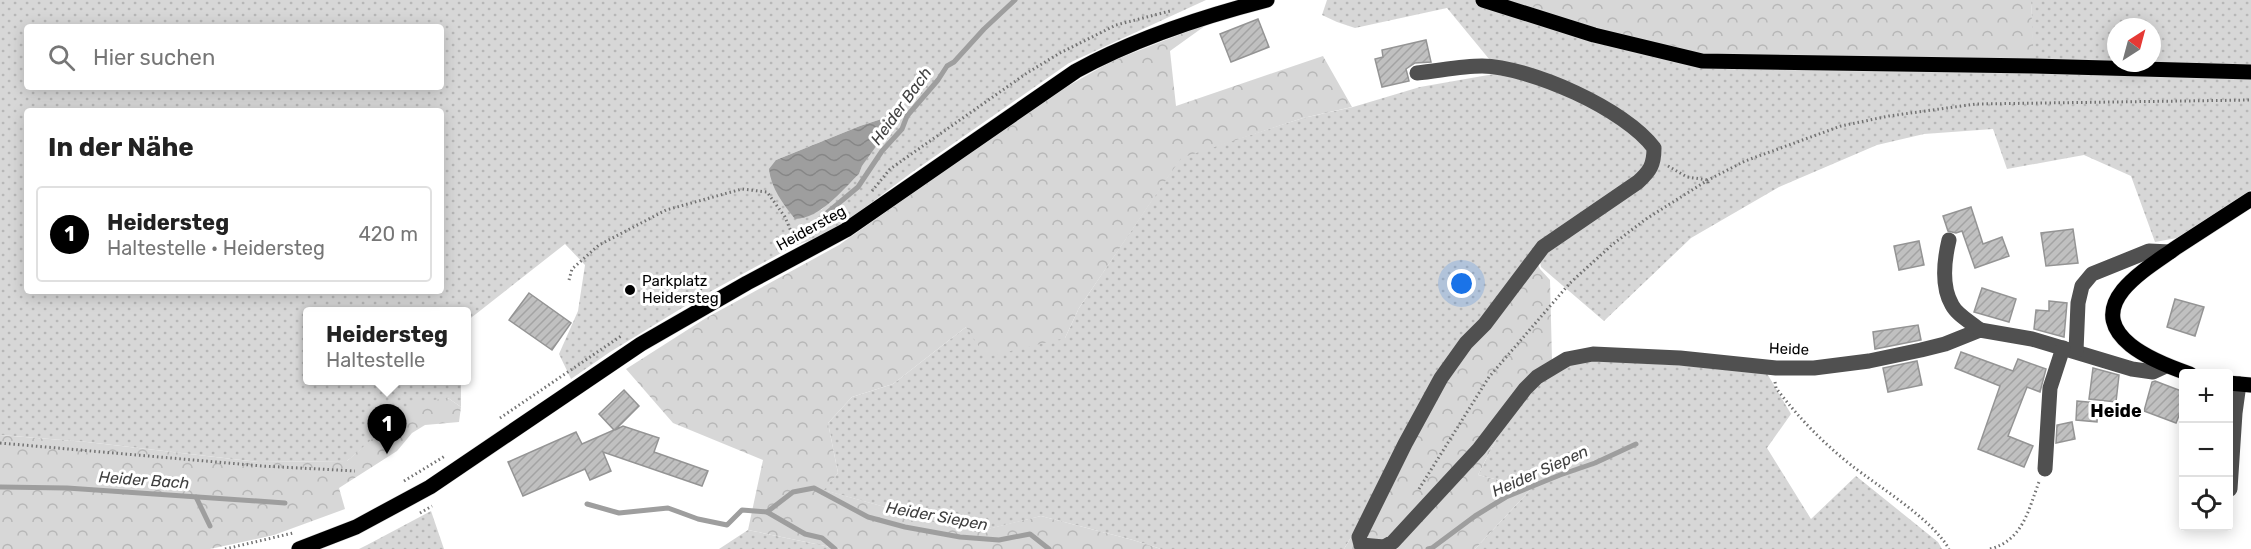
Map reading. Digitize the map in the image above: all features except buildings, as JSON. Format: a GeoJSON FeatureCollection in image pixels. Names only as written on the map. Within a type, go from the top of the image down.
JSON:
{"type":"FeatureCollection","features":[{"type":"Feature","properties":{"kind":"main road","name":"Heidersteg"},"geometry":{"type":"LineString","coordinates":[[299,549],[356,527],[415,496],[641,344],[738,288],[801,256],[863,219],[1076,71],[1108,53],[1219,7],[1267,0]]}},
{"type":"Feature","properties":{"kind":"main road"},"geometry":{"type":"LineString","coordinates":[[1483,0],[1594,35],[1702,61],[2251,72]]}},
{"type":"Feature","properties":{"kind":"main road"},"geometry":{"type":"LineString","coordinates":[[2179,370],[2145,356],[2125,341],[2116,326],[2113,312],[2118,297],[2129,283],[2170,252],[2251,199]]}},
{"type":"Feature","properties":{"kind":"lane"},"geometry":{"type":"LineString","coordinates":[[1417,73],[1481,66],[1549,80],[1635,127],[1654,148]]}},
{"type":"Feature","properties":{"kind":"lane","name":"Heide"},"geometry":{"type":"LineString","coordinates":[[1654,148],[1654,162],[1649,172],[1543,247],[1485,324],[1466,344],[1441,378],[1405,444],[1359,537],[1361,545],[1384,547],[1393,542],[1479,449],[1536,377],[1567,359],[1593,354],[1680,358],[1776,368],[1814,368],[1869,361],[1945,344],[1980,330]]}},
{"type":"Feature","properties":{"kind":"lane"},"geometry":{"type":"LineString","coordinates":[[1949,240],[1944,275],[1952,307],[1980,330],[2032,339],[2112,363],[2153,372],[2166,366]]}},
{"type":"Feature","properties":{"kind":"lane"},"geometry":{"type":"LineString","coordinates":[[2045,469],[2050,388],[2070,350],[2082,286],[2092,274],[2139,253],[2170,252]]}},
{"type":"Feature","properties":{"kind":"lane"},"geometry":{"type":"LineString","coordinates":[[2231,477],[2235,413],[2240,384]]}},
{"type":"Feature","properties":{"kind":"path"},"geometry":{"type":"LineString","coordinates":[[869,195],[890,169],[1027,72],[1116,25],[1177,9]]}},
{"type":"Feature","properties":{"kind":"path"},"geometry":{"type":"LineString","coordinates":[[1415,495],[1489,377],[1570,283],[1613,244],[1664,208],[1745,161],[1840,126],[1889,116],[1976,104],[2251,100]]}},
{"type":"Feature","properties":{"kind":"path"},"geometry":{"type":"LineString","coordinates":[[1654,148],[1670,168],[1687,177],[1708,182]]}},
{"type":"Feature","properties":{"kind":"path"},"geometry":{"type":"LineString","coordinates":[[569,280],[572,269],[599,245],[666,210],[742,189],[767,192],[785,217],[801,256]]}},
{"type":"Feature","properties":{"kind":"path"},"geometry":{"type":"LineString","coordinates":[[789,242],[803,237]]}},
{"type":"Feature","properties":{"kind":"path"},"geometry":{"type":"LineString","coordinates":[[674,305],[710,284]]}},
{"type":"Feature","properties":{"kind":"path"},"geometry":{"type":"LineString","coordinates":[[500,418],[625,334]]}},
{"type":"Feature","properties":{"kind":"path"},"geometry":{"type":"LineString","coordinates":[[1776,368],[1776,388],[1814,434],[1849,464],[1938,532],[1949,549]]}},
{"type":"Feature","properties":{"kind":"path"},"geometry":{"type":"LineString","coordinates":[[0,442],[262,466],[355,471]]}},
{"type":"Feature","properties":{"kind":"path"},"geometry":{"type":"LineString","coordinates":[[397,485],[453,450]]}},
{"type":"Feature","properties":{"kind":"path"},"geometry":{"type":"LineString","coordinates":[[1990,549],[2005,544],[2018,534],[2045,469]]}},
{"type":"Feature","properties":{"kind":"path"},"geometry":{"type":"LineString","coordinates":[[225,549],[301,530]]}},
{"type":"Feature","properties":{"kind":"green space"},"geometry":{"type":"Polygon","coordinates":[[[0,0],[1206,0],[1069,63],[911,173],[831,233],[794,246],[695,300],[610,352],[571,379],[559,354],[578,311],[585,265],[565,244],[471,318],[471,307],[303,307],[303,385],[461,385],[461,407],[448,398],[360,450],[347,461],[258,462],[87,442],[0,435],[0,0]],[[897,114],[860,126],[776,160],[821,210],[859,174],[897,114]]]}},
{"type":"Feature","properties":{"kind":"green space"},"geometry":{"type":"Polygon","coordinates":[[[1327,0],[1478,0],[1516,12],[2107,66],[2107,72],[2161,71],[2251,79],[2251,190],[2177,238],[2155,242],[2131,176],[2084,155],[2007,169],[1993,129],[1924,134],[1877,145],[1779,187],[1691,238],[1604,321],[1541,267],[1539,256],[1543,243],[1382,486],[1344,549],[1161,549],[1041,516],[976,532],[823,490],[838,473],[828,423],[852,397],[893,384],[966,327],[1065,338],[1079,308],[1181,157],[1303,118],[1353,107],[1420,87],[1494,74],[1494,65],[1447,8],[1355,28],[1322,15],[1327,0]]]}},
{"type":"Feature","properties":{"kind":"green space"},"geometry":{"type":"Polygon","coordinates":[[[1483,0],[2031,0],[2034,66],[1702,61],[1483,0]]]}},
{"type":"Feature","properties":{"kind":"green space"},"geometry":{"type":"Polygon","coordinates":[[[2031,0],[2251,0],[2251,69],[2161,67],[2161,18],[2107,18],[2107,65],[2033,63],[2031,0]]]}},
{"type":"Feature","properties":{"kind":"green space"},"geometry":{"type":"Polygon","coordinates":[[[1209,23],[1170,51],[1176,106],[1323,56],[1352,107],[1303,118],[1181,158],[1079,308],[1065,338],[986,357],[966,327],[893,384],[852,397],[828,423],[838,473],[824,490],[975,532],[1041,516],[1161,549],[840,549],[748,530],[763,460],[673,423],[626,369],[706,318],[839,245],[1047,98],[1112,61],[1209,23]]]}},
{"type":"Feature","properties":{"kind":"green space"},"geometry":{"type":"Polygon","coordinates":[[[1536,260],[1540,269],[1550,280],[1552,361],[1501,430],[1478,475],[1532,488],[1475,549],[1344,549],[1383,486],[1438,374],[1536,260]]]}},
{"type":"Feature","properties":{"kind":"green space"},"geometry":{"type":"Polygon","coordinates":[[[1564,359],[1765,370],[1791,414],[1767,448],[1811,519],[1856,476],[1938,542],[1942,549],[1475,549],[1532,488],[1478,475],[1501,430],[1552,361],[1564,359]]]}},
{"type":"Feature","properties":{"kind":"green space"},"geometry":{"type":"Polygon","coordinates":[[[448,398],[461,407],[459,422],[425,425],[412,433],[397,451],[339,488],[345,509],[274,535],[210,549],[0,549],[0,435],[87,442],[258,462],[347,461],[413,403],[448,398]]]}},
{"type":"Feature","properties":{"kind":"green space"},"geometry":{"type":"Polygon","coordinates":[[[431,511],[444,549],[359,549],[367,545],[431,511]]]}},
{"type":"Feature","properties":{"kind":"green space"},"geometry":{"type":"Polygon","coordinates":[[[748,530],[840,549],[719,549],[748,530]]]}},
{"type":"Feature","properties":{"kind":"water"},"geometry":{"type":"Polygon","coordinates":[[[897,114],[859,174],[822,209],[795,219],[782,202],[772,183],[769,169],[776,160],[860,126],[897,114]]]}},
{"type":"Feature","properties":{"kind":"waterway","name":"Heider Bach"},"geometry":{"type":"LineString","coordinates":[[809,228],[858,187],[882,151],[902,129],[907,116],[947,66],[954,62],[1015,0]]}},
{"type":"Feature","properties":{"kind":"waterway","name":"Heider Siepen"},"geometry":{"type":"LineString","coordinates":[[1428,549],[1506,497],[1595,463],[1636,444]]}},
{"type":"Feature","properties":{"kind":"waterway","name":"Heider Bach"},"geometry":{"type":"LineString","coordinates":[[0,487],[67,488],[285,503]]}},
{"type":"Feature","properties":{"kind":"waterway","name":"Heider Siepen"},"geometry":{"type":"LineString","coordinates":[[587,504],[619,513],[668,508],[698,519],[727,525],[742,510],[767,512],[793,492],[814,488],[868,517],[905,527],[960,537],[999,540],[1030,534],[1049,549]]}},
{"type":"Feature","properties":{"kind":"waterway"},"geometry":{"type":"LineString","coordinates":[[196,497],[210,526]]}},
{"type":"Feature","properties":{"kind":"waterway"},"geometry":{"type":"LineString","coordinates":[[767,512],[805,534],[822,538],[835,549]]}},
{"type":"Feature","properties":{"kind":"place","name":"Parkplatz Heidersteg"},"geometry":{"type":"Point","coordinates":[630,290]}},
{"type":"Feature","properties":{"kind":"place","name":"Heidersteg"},"geometry":{"type":"Point","coordinates":[387,454]}},
{"type":"Feature","properties":{"kind":"district","name":"Heide"},"geometry":{"type":"Point","coordinates":[2116,411]}}]}
